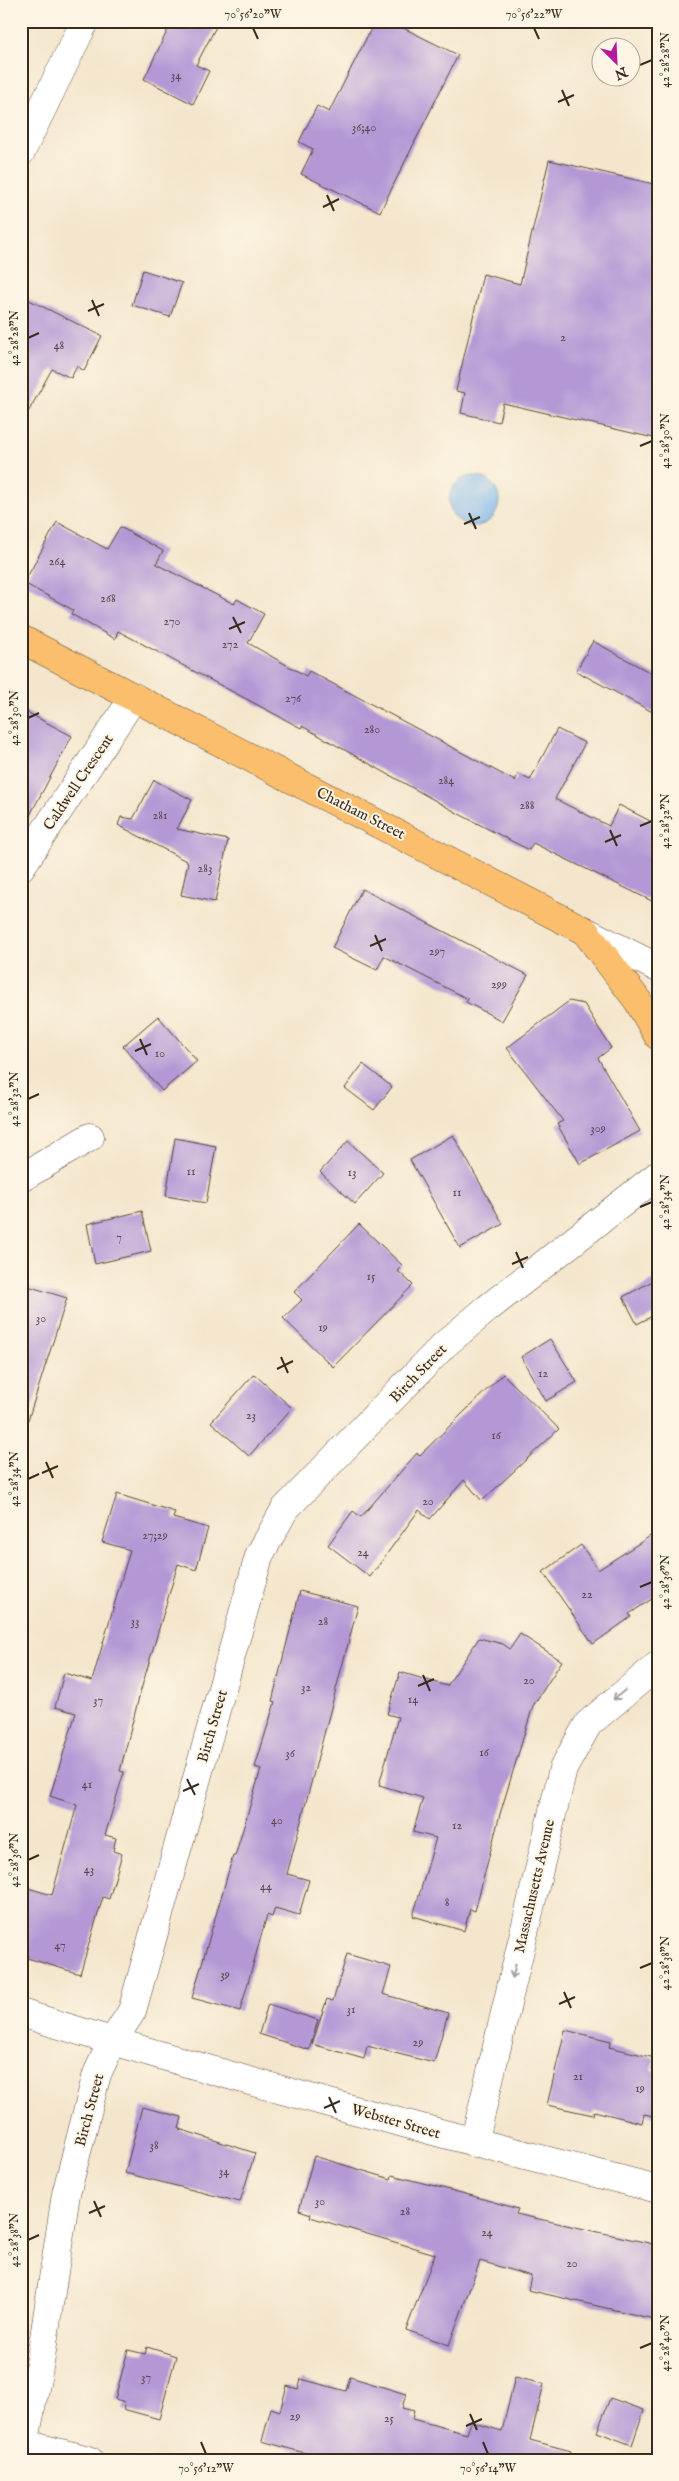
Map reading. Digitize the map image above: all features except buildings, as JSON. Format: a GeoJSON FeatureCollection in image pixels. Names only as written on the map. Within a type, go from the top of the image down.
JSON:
{"type":"FeatureCollection","features":[{"type":"Feature","properties":{"kind":"main road","name":"Chatham Street"},"geometry":{"type":"LineString","coordinates":[[21,639],[585,931],[638,1001],[658,1036]]}},
{"type":"Feature","properties":{"kind":"street"},"geometry":{"type":"LineString","coordinates":[[21,152],[85,21]]}},
{"type":"Feature","properties":{"kind":"street","name":"Caldwell Crescent"},"geometry":{"type":"LineString","coordinates":[[21,867],[134,697]]}},
{"type":"Feature","properties":{"kind":"street"},"geometry":{"type":"LineString","coordinates":[[585,931],[658,968]]}},
{"type":"Feature","properties":{"kind":"street"},"geometry":{"type":"LineString","coordinates":[[21,1178],[90,1137]]}},
{"type":"Feature","properties":{"kind":"street","name":"Birch Street"},"geometry":{"type":"LineString","coordinates":[[23,2452],[41,2358],[66,2194],[97,2074],[112,2042],[132,2011],[260,1556],[285,1509],[444,1345],[488,1308],[658,1176]]}},
{"type":"Feature","properties":{"kind":"street","name":"Massachusetts Avenue"},"geometry":{"type":"LineString","coordinates":[[474,2143],[563,1769],[588,1724],[658,1665]]}},
{"type":"Feature","properties":{"kind":"street","name":"Webster Street"},"geometry":{"type":"LineString","coordinates":[[21,2013],[112,2042],[474,2143],[658,2189]]}},
{"type":"Feature","properties":{"kind":"street"},"geometry":{"type":"LineString","coordinates":[[23,2452],[89,2460]]}},
{"type":"Feature","properties":{"kind":"water"},"geometry":{"type":"Polygon","coordinates":[[[469,476],[479,476],[492,483],[499,496],[499,506],[492,519],[479,526],[469,526],[460,522],[453,515],[449,506],[449,496],[453,487],[460,480],[469,476]]]}}]}
